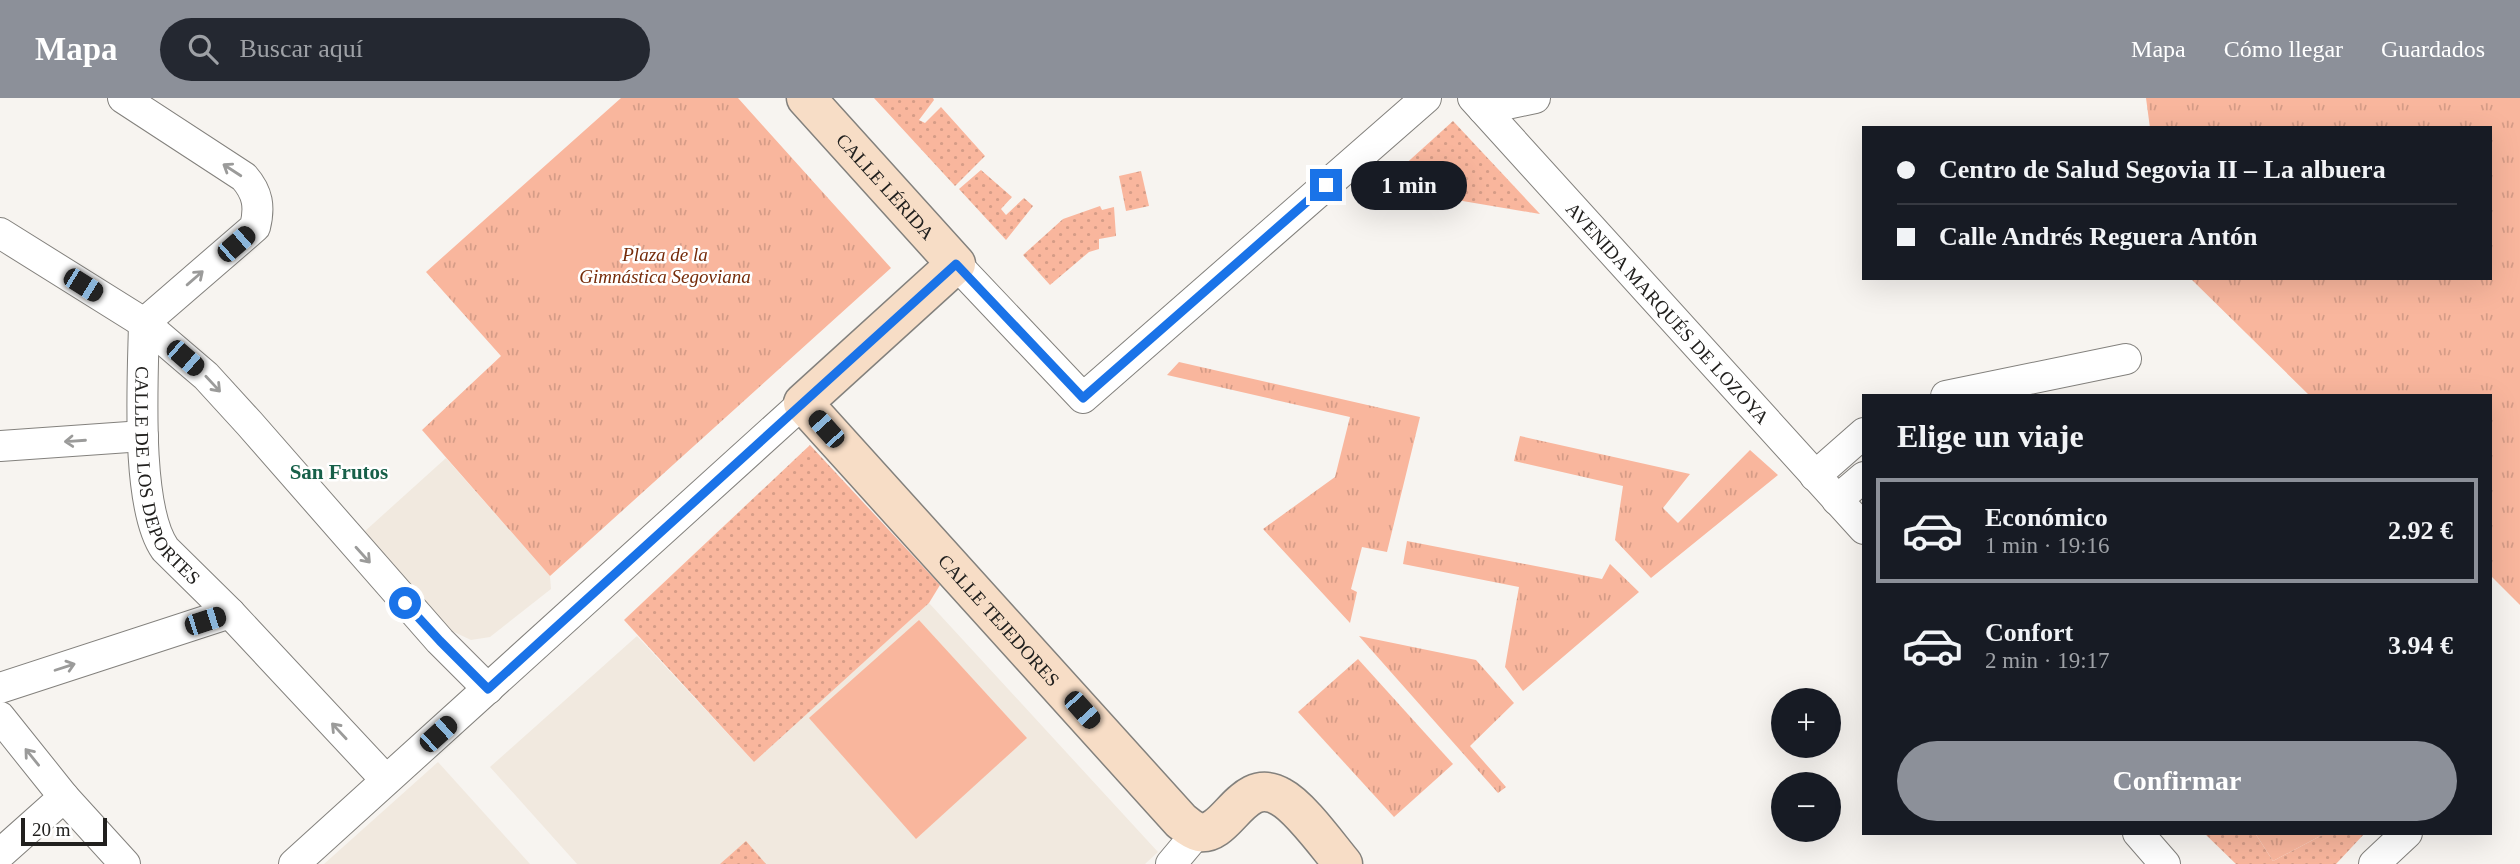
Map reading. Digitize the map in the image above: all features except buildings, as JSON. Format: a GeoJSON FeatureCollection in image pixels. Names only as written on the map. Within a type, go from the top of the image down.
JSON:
{"type":"FeatureCollection","features":[{"type":"Feature","properties":{"kind":"street"},"geometry":{"type":"LineString","coordinates":[[123,98],[244,177],[256,195],[258,207],[255,227],[144,323]]}},
{"type":"Feature","properties":{"kind":"street","name":"CALLE LÉRIDA"},"geometry":{"type":"LineString","coordinates":[[806,98],[956,264],[1083,398],[1426,98]]}},
{"type":"Feature","properties":{"kind":"street"},"geometry":{"type":"LineString","coordinates":[[1478,104],[1535,98]]}},
{"type":"Feature","properties":{"kind":"street","name":"AVENIDA MARQUÉS DE LOZOYA"},"geometry":{"type":"LineString","coordinates":[[1478,104],[1862,528]]}},
{"type":"Feature","properties":{"kind":"street"},"geometry":{"type":"LineString","coordinates":[[0,233],[144,323],[214,386],[440,641],[488,689]]}},
{"type":"Feature","properties":{"kind":"street"},"geometry":{"type":"LineString","coordinates":[[294,864],[956,264]]}},
{"type":"Feature","properties":{"kind":"street","name":"CALLE DE LOS DEPORTES"},"geometry":{"type":"LineString","coordinates":[[144,323],[143,436],[150,512],[156,536],[165,549],[230,613],[386,780]]}},
{"type":"Feature","properties":{"kind":"street"},"geometry":{"type":"LineString","coordinates":[[1956,394],[2126,359]]}},
{"type":"Feature","properties":{"kind":"street","name":"CALLE TEJEDORES"},"geometry":{"type":"LineString","coordinates":[[803,403],[1181,821],[1197,832]]}},
{"type":"Feature","properties":{"kind":"street"},"geometry":{"type":"LineString","coordinates":[[1815,476],[1862,435]]}},
{"type":"Feature","properties":{"kind":"street"},"geometry":{"type":"LineString","coordinates":[[0,446],[143,436]]}},
{"type":"Feature","properties":{"kind":"street"},"geometry":{"type":"LineString","coordinates":[[1837,500],[1862,479]]}},
{"type":"Feature","properties":{"kind":"street"},"geometry":{"type":"LineString","coordinates":[[0,688],[230,613]]}},
{"type":"Feature","properties":{"kind":"street"},"geometry":{"type":"LineString","coordinates":[[0,717],[64,797],[125,864]]}},
{"type":"Feature","properties":{"kind":"street"},"geometry":{"type":"LineString","coordinates":[[1171,864],[1197,832],[1207,832],[1214,828],[1251,796],[1267,792],[1287,800],[1343,864]]}},
{"type":"Feature","properties":{"kind":"street"},"geometry":{"type":"LineString","coordinates":[[0,854],[64,797]]}},
{"type":"Feature","properties":{"kind":"street"},"geometry":{"type":"LineString","coordinates":[[2140,835],[2165,864]]}},
{"type":"Feature","properties":{"kind":"street"},"geometry":{"type":"LineString","coordinates":[[2374,864],[2405,835]]}},
{"type":"Feature","properties":{"kind":"shaded area"},"geometry":{"type":"Polygon","coordinates":[[[446,458],[550,576],[551,589],[490,637],[471,640],[452,631],[364,532],[446,458]]]}},
{"type":"Feature","properties":{"kind":"shaded area"},"geometry":{"type":"Polygon","coordinates":[[[929,603],[1158,852],[1145,864],[577,864],[490,767],[637,636],[754,762],[929,603]]]}},
{"type":"Feature","properties":{"kind":"shaded area"},"geometry":{"type":"Polygon","coordinates":[[[438,762],[530,864],[324,864],[438,762]]]}},
{"type":"Feature","properties":{"kind":"green space","name":"Plaza de la Gimnástica Segoviana"},"geometry":{"type":"Polygon","coordinates":[[[621,98],[738,98],[891,268],[550,576],[422,430],[501,356],[426,272],[621,98]]]}},
{"type":"Feature","properties":{"kind":"green space"},"geometry":{"type":"Polygon","coordinates":[[[874,98],[933,98],[919,120],[925,123],[941,107],[985,156],[955,186],[874,98]]]}},
{"type":"Feature","properties":{"kind":"green space"},"geometry":{"type":"Polygon","coordinates":[[[2146,98],[2520,98],[2520,605],[2492,577],[2492,394],[2308,394],[2192,280],[2492,280],[2492,126],[2150,126],[2146,98]]]}},
{"type":"Feature","properties":{"kind":"green space"},"geometry":{"type":"Polygon","coordinates":[[[1453,121],[1540,214],[1380,187],[1453,121]]]}},
{"type":"Feature","properties":{"kind":"green space"},"geometry":{"type":"Polygon","coordinates":[[[981,170],[1012,197],[1001,209],[1006,215],[1024,198],[1033,206],[1006,240],[959,189],[981,170]]]}},
{"type":"Feature","properties":{"kind":"green space"},"geometry":{"type":"Polygon","coordinates":[[[1141,171],[1149,206],[1126,211],[1119,176],[1141,171]]]}},
{"type":"Feature","properties":{"kind":"green space"},"geometry":{"type":"Polygon","coordinates":[[[579,204],[615,243],[556,298],[518,258],[579,204]]]}},
{"type":"Feature","properties":{"kind":"green space"},"geometry":{"type":"Polygon","coordinates":[[[1100,206],[1102,210],[1114,207],[1116,236],[1099,239],[1099,249],[1089,252],[1050,285],[1023,255],[1063,219],[1100,206]]]}},
{"type":"Feature","properties":{"kind":"green space"},"geometry":{"type":"Polygon","coordinates":[[[1179,362],[1420,417],[1387,552],[1362,547],[1351,589],[1357,592],[1350,623],[1263,529],[1335,477],[1350,417],[1167,375],[1179,362]]]}},
{"type":"Feature","properties":{"kind":"green space"},"geometry":{"type":"Polygon","coordinates":[[[1520,436],[1690,474],[1663,508],[1678,523],[1750,450],[1778,475],[1651,578],[1615,540],[1623,486],[1514,461],[1520,436]]]}},
{"type":"Feature","properties":{"kind":"green space"},"geometry":{"type":"Polygon","coordinates":[[[810,445],[940,585],[929,603],[754,762],[624,620],[810,445]]]}},
{"type":"Feature","properties":{"kind":"green space"},"geometry":{"type":"Polygon","coordinates":[[[1407,541],[1602,579],[1610,564],[1639,592],[1523,691],[1505,667],[1519,587],[1403,564],[1407,541]]]}},
{"type":"Feature","properties":{"kind":"green space"},"geometry":{"type":"Polygon","coordinates":[[[919,620],[1027,738],[916,839],[809,718],[919,620]]]}},
{"type":"Feature","properties":{"kind":"green space"},"geometry":{"type":"Polygon","coordinates":[[[1359,636],[1476,660],[1514,703],[1470,746],[1506,787],[1498,793],[1359,636]]]}},
{"type":"Feature","properties":{"kind":"green space"},"geometry":{"type":"Polygon","coordinates":[[[1358,659],[1453,764],[1394,817],[1298,712],[1358,659]]]}},
{"type":"Feature","properties":{"kind":"green space"},"geometry":{"type":"Polygon","coordinates":[[[2206,835],[2256,835],[2273,861],[2322,835],[2363,835],[2336,864],[2236,864],[2206,835]]]}},
{"type":"Feature","properties":{"kind":"green space"},"geometry":{"type":"Polygon","coordinates":[[[2256,835],[2322,835],[2273,861],[2256,835]]]}},
{"type":"Feature","properties":{"kind":"green space"},"geometry":{"type":"Polygon","coordinates":[[[746,841],[766,864],[720,864],[746,841]]]}},
{"type":"Feature","properties":{"kind":"district","name":"San Frutos"},"geometry":{"type":"Point","coordinates":[339,472]}},
{"type":"Feature","properties":{"kind":"route"},"geometry":{"type":"LineString","coordinates":[[405,603],[488,689],[956,264],[1083,398],[1326,185]]}}]}
